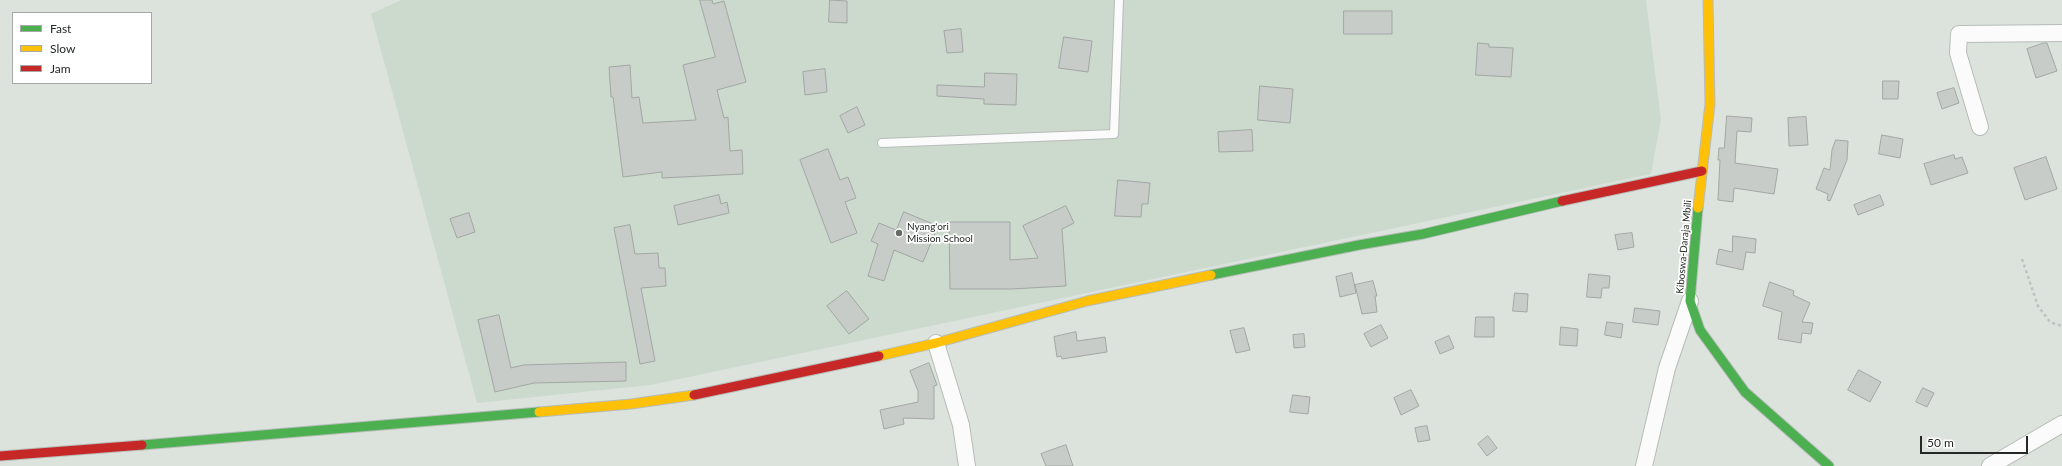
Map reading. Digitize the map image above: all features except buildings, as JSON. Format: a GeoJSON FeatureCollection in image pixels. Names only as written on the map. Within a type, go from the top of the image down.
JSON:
{"type":"FeatureCollection","features":[{"type":"Feature","properties":{"kind":"street","name":"Kiboswa-Daraja Mbili"},"geometry":{"type":"LineString","coordinates":[[1708,0],[1710,104],[1690,301],[1700,330],[1745,392],[1829,466]]}},
{"type":"Feature","properties":{"kind":"street"},"geometry":{"type":"LineString","coordinates":[[1980,127],[1958,53],[1959,34],[2062,33]]}},
{"type":"Feature","properties":{"kind":"street"},"geometry":{"type":"LineString","coordinates":[[0,456],[631,404],[698,394],[823,369],[936,343],[1087,301],[1359,245],[1423,234],[1530,208],[1702,171]]}},
{"type":"Feature","properties":{"kind":"street"},"geometry":{"type":"LineString","coordinates":[[1644,466],[1667,368],[1690,301]]}},
{"type":"Feature","properties":{"kind":"street"},"geometry":{"type":"LineString","coordinates":[[936,343],[961,425],[967,466]]}},
{"type":"Feature","properties":{"kind":"street"},"geometry":{"type":"LineString","coordinates":[[1990,466],[2062,424]]}},
{"type":"Feature","properties":{"kind":"lane"},"geometry":{"type":"LineString","coordinates":[[882,143],[1114,134],[1119,0]]}},
{"type":"Feature","properties":{"kind":"path"},"geometry":{"type":"LineString","coordinates":[[2022,259],[2038,306],[2050,322],[2062,326]]}},
{"type":"Feature","properties":{"kind":"shaded area","name":"Nyang'ori Mission School"},"geometry":{"type":"Polygon","coordinates":[[[401,0],[1646,0],[1661,120],[1651,174],[651,385],[477,403],[371,14],[401,0]]]}},
{"type":"Feature","properties":{"kind":"traffic: fast"},"geometry":{"type":"LineString","coordinates":[[1211,275],[1359,245],[1423,234],[1562,201]]}},
{"type":"Feature","properties":{"kind":"traffic: fast"},"geometry":{"type":"LineString","coordinates":[[1698,208],[1690,301],[1700,330],[1745,392],[1829,466]]}},
{"type":"Feature","properties":{"kind":"traffic: fast"},"geometry":{"type":"LineString","coordinates":[[142,445],[539,412]]}},
{"type":"Feature","properties":{"kind":"traffic: slow"},"geometry":{"type":"LineString","coordinates":[[1698,208],[1710,104],[1708,0]]}},
{"type":"Feature","properties":{"kind":"traffic: slow"},"geometry":{"type":"LineString","coordinates":[[879,356],[936,343],[1087,301],[1211,275]]}},
{"type":"Feature","properties":{"kind":"traffic: slow"},"geometry":{"type":"LineString","coordinates":[[539,412],[631,404],[694,395]]}},
{"type":"Feature","properties":{"kind":"traffic: jam"},"geometry":{"type":"LineString","coordinates":[[1562,201],[1702,171]]}},
{"type":"Feature","properties":{"kind":"traffic: jam"},"geometry":{"type":"LineString","coordinates":[[694,395],[879,356]]}},
{"type":"Feature","properties":{"kind":"traffic: jam"},"geometry":{"type":"LineString","coordinates":[[0,456],[142,445]]}},
{"type":"Feature","properties":{"kind":"place","name":"Nyang'ori Mission School"},"geometry":{"type":"Point","coordinates":[899,233]}}]}
